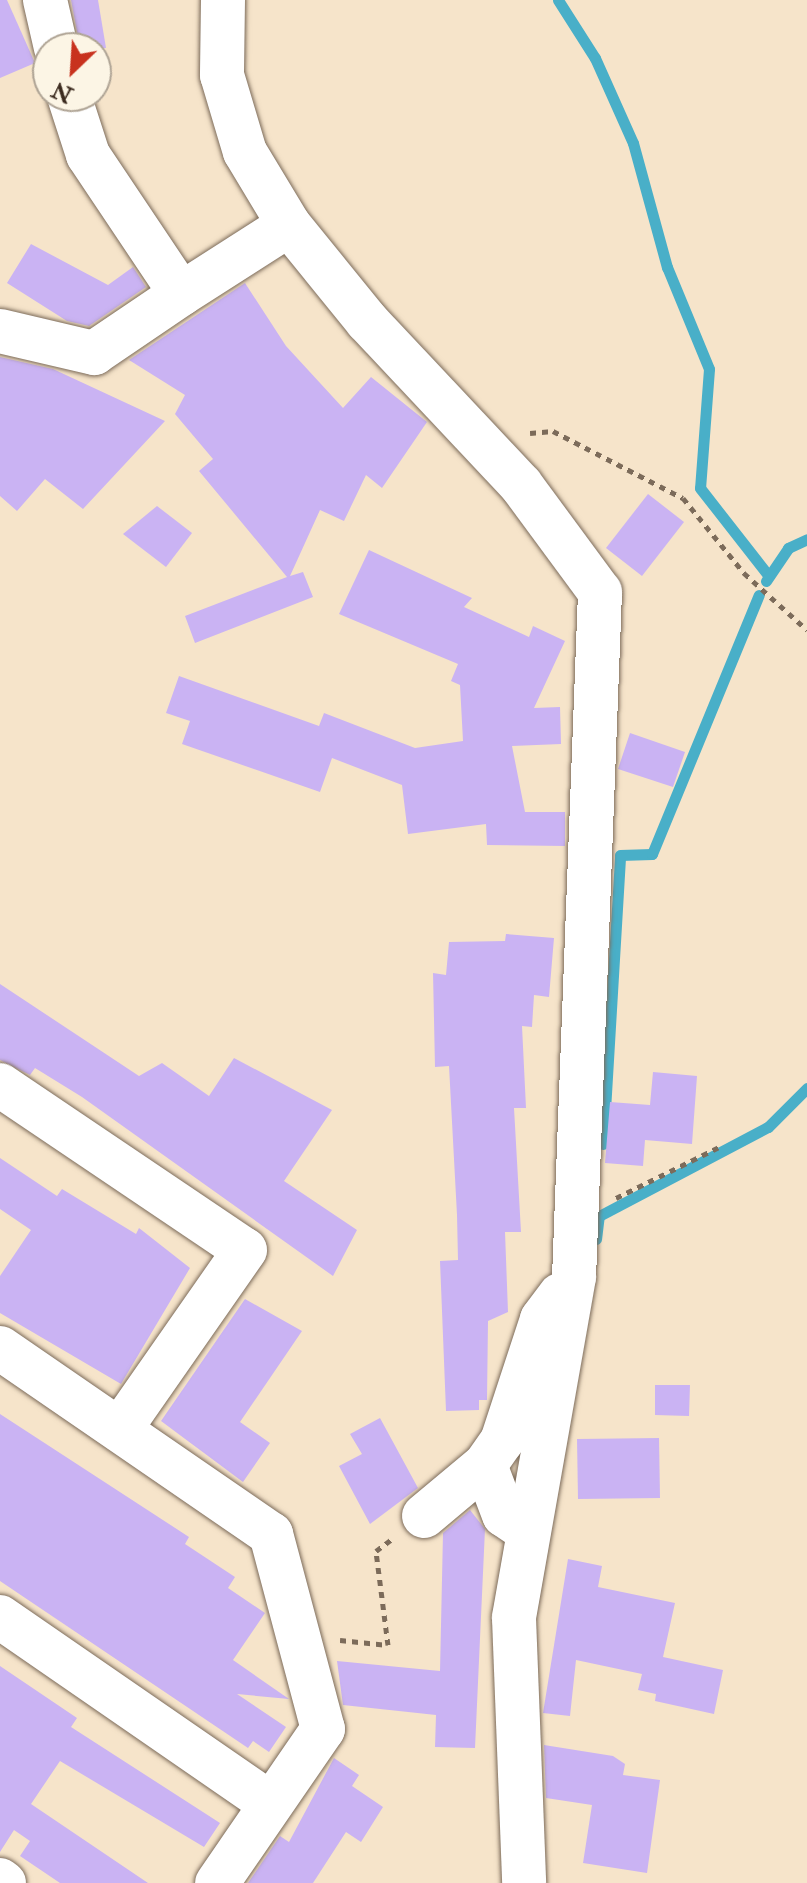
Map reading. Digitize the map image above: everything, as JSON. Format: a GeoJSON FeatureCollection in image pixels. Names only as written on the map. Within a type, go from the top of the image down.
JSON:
{"type":"FeatureCollection","features":[{"type":"Feature","properties":{"kind":"street"},"geometry":{"type":"LineString","coordinates":[[45,0],[52,32]]}},
{"type":"Feature","properties":{"kind":"street"},"geometry":{"type":"LineString","coordinates":[[223,0],[222,75],[245,152],[289,225],[570,545],[600,592],[574,1277],[525,1529],[514,1618],[524,1883]]}},
{"type":"Feature","properties":{"kind":"street"},"geometry":{"type":"LineString","coordinates":[[74,112],[88,155],[181,294]]}},
{"type":"Feature","properties":{"kind":"street"},"geometry":{"type":"LineString","coordinates":[[0,331],[94,353],[289,225]]}},
{"type":"Feature","properties":{"kind":"street"},"geometry":{"type":"LineString","coordinates":[[0,1085],[245,1250],[120,1429]]}},
{"type":"Feature","properties":{"kind":"street"},"geometry":{"type":"LineString","coordinates":[[424,1516],[485,1465],[502,1441],[542,1319],[574,1277]]}},
{"type":"Feature","properties":{"kind":"street"},"geometry":{"type":"LineString","coordinates":[[0,1348],[271,1534],[323,1729],[268,1802],[217,1883]]}},
{"type":"Feature","properties":{"kind":"street"},"geometry":{"type":"LineString","coordinates":[[485,1465],[504,1515],[525,1529]]}},
{"type":"Feature","properties":{"kind":"street"},"geometry":{"type":"LineString","coordinates":[[0,1617],[268,1802]]}},
{"type":"Feature","properties":{"kind":"path"},"geometry":{"type":"LineString","coordinates":[[475,435],[553,431],[683,498],[744,573],[807,630]]}},
{"type":"Feature","properties":{"kind":"path"},"geometry":{"type":"LineString","coordinates":[[576,1208],[635,1192],[719,1147]]}},
{"type":"Feature","properties":{"kind":"path"},"geometry":{"type":"LineString","coordinates":[[352,1641],[388,1645],[376,1551],[424,1516]]}},
{"type":"Feature","properties":{"kind":"building"},"geometry":{"type":"Polygon","coordinates":[[[0,0],[7,0],[32,56],[32,64],[0,78],[0,0]]]}},
{"type":"Feature","properties":{"kind":"building"},"geometry":{"type":"Polygon","coordinates":[[[71,0],[98,0],[103,32],[77,32],[71,0]]]}},
{"type":"Feature","properties":{"kind":"building"},"geometry":{"type":"Polygon","coordinates":[[[31,244],[108,285],[133,267],[146,287],[89,326],[67,321],[7,283],[31,244]]]}},
{"type":"Feature","properties":{"kind":"building"},"geometry":{"type":"Polygon","coordinates":[[[245,283],[286,346],[343,408],[371,377],[427,422],[382,488],[366,475],[344,521],[320,510],[290,576],[303,572],[313,597],[195,643],[185,616],[287,577],[199,471],[213,459],[175,414],[185,395],[129,360],[245,283]]]}},
{"type":"Feature","properties":{"kind":"building"},"geometry":{"type":"Polygon","coordinates":[[[0,357],[53,369],[165,421],[83,509],[45,479],[17,511],[0,496],[0,357]]]}},
{"type":"Feature","properties":{"kind":"building"},"geometry":{"type":"Polygon","coordinates":[[[648,494],[684,522],[642,576],[606,548],[648,494]]]}},
{"type":"Feature","properties":{"kind":"building"},"geometry":{"type":"Polygon","coordinates":[[[157,506],[192,533],[166,567],[123,534],[157,506]]]}},
{"type":"Feature","properties":{"kind":"building"},"geometry":{"type":"Polygon","coordinates":[[[369,550],[472,598],[464,607],[529,637],[533,626],[565,641],[534,708],[560,707],[561,744],[512,746],[525,812],[565,812],[565,846],[487,845],[486,824],[408,834],[402,785],[332,758],[320,792],[182,744],[190,721],[166,713],[179,676],[319,726],[324,713],[415,748],[463,741],[460,685],[451,681],[458,664],[339,614],[369,550]]]}},
{"type":"Feature","properties":{"kind":"building"},"geometry":{"type":"Polygon","coordinates":[[[630,733],[685,752],[673,787],[618,769],[630,733]]]}},
{"type":"Feature","properties":{"kind":"building"},"geometry":{"type":"Polygon","coordinates":[[[506,934],[554,938],[549,997],[534,995],[532,1027],[522,1026],[526,1108],[514,1108],[521,1232],[505,1232],[508,1312],[488,1321],[487,1400],[479,1400],[479,1410],[446,1411],[440,1261],[458,1260],[457,1215],[449,1066],[435,1067],[433,973],[446,975],[449,942],[505,941],[506,934]]]}},
{"type":"Feature","properties":{"kind":"building"},"geometry":{"type":"Polygon","coordinates":[[[0,984],[139,1076],[162,1063],[209,1096],[234,1058],[332,1110],[284,1181],[357,1230],[333,1276],[82,1097],[35,1068],[30,1075],[0,1060],[0,984]]]}},
{"type":"Feature","properties":{"kind":"building"},"geometry":{"type":"Polygon","coordinates":[[[653,1072],[697,1076],[692,1144],[645,1140],[643,1166],[605,1163],[610,1102],[650,1105],[653,1072]]]}},
{"type":"Feature","properties":{"kind":"building"},"geometry":{"type":"Polygon","coordinates":[[[0,1158],[57,1196],[62,1189],[136,1234],[139,1228],[190,1268],[121,1384],[0,1313],[0,1276],[31,1230],[0,1209],[0,1158]]]}},
{"type":"Feature","properties":{"kind":"building"},"geometry":{"type":"Polygon","coordinates":[[[245,1299],[302,1331],[240,1422],[270,1443],[243,1482],[161,1421],[245,1299]]]}},
{"type":"Feature","properties":{"kind":"building"},"geometry":{"type":"Polygon","coordinates":[[[655,1385],[690,1385],[689,1416],[655,1415],[655,1385]]]}},
{"type":"Feature","properties":{"kind":"building"},"geometry":{"type":"Polygon","coordinates":[[[0,1414],[189,1537],[185,1544],[235,1577],[228,1588],[265,1613],[233,1660],[289,1699],[237,1694],[286,1727],[269,1752],[253,1741],[248,1748],[0,1581],[0,1414]]]}},
{"type":"Feature","properties":{"kind":"building"},"geometry":{"type":"Polygon","coordinates":[[[380,1418],[418,1488],[370,1524],[339,1466],[362,1454],[350,1434],[380,1418]]]}},
{"type":"Feature","properties":{"kind":"building"},"geometry":{"type":"Polygon","coordinates":[[[659,1438],[660,1498],[578,1499],[577,1439],[659,1438]]]}},
{"type":"Feature","properties":{"kind":"building"},"geometry":{"type":"Polygon","coordinates":[[[470,1510],[485,1529],[475,1748],[435,1747],[436,1715],[343,1705],[337,1661],[440,1671],[443,1533],[470,1510]]]}},
{"type":"Feature","properties":{"kind":"building"},"geometry":{"type":"Polygon","coordinates":[[[568,1559],[602,1566],[598,1587],[675,1603],[663,1657],[723,1670],[714,1714],[655,1701],[656,1694],[638,1690],[642,1674],[576,1660],[570,1716],[543,1713],[568,1559]]]}},
{"type":"Feature","properties":{"kind":"building"},"geometry":{"type":"Polygon","coordinates":[[[0,1666],[77,1718],[71,1727],[220,1823],[204,1847],[60,1761],[31,1804],[148,1883],[60,1883],[20,1856],[30,1841],[14,1830],[0,1852],[0,1666]]]}},
{"type":"Feature","properties":{"kind":"building"},"geometry":{"type":"Polygon","coordinates":[[[544,1745],[613,1756],[625,1764],[623,1775],[660,1780],[647,1873],[583,1863],[592,1805],[546,1798],[544,1745]]]}},
{"type":"Feature","properties":{"kind":"building"},"geometry":{"type":"Polygon","coordinates":[[[334,1758],[359,1775],[352,1786],[383,1807],[361,1842],[346,1832],[313,1883],[248,1883],[280,1836],[289,1842],[334,1758]]]}},
{"type":"Feature","properties":{"kind":"waterway"},"geometry":{"type":"LineString","coordinates":[[558,0],[595,58],[633,143],[667,267],[709,369],[700,488],[768,575]]}},
{"type":"Feature","properties":{"kind":"waterway"},"geometry":{"type":"LineString","coordinates":[[766,581],[788,548],[807,539]]}},
{"type":"Feature","properties":{"kind":"waterway"},"geometry":{"type":"LineString","coordinates":[[603,1144],[620,855],[652,854],[759,595]]}},
{"type":"Feature","properties":{"kind":"waterway"},"geometry":{"type":"LineString","coordinates":[[596,1239],[599,1216],[768,1127],[807,1088]]}}]}
